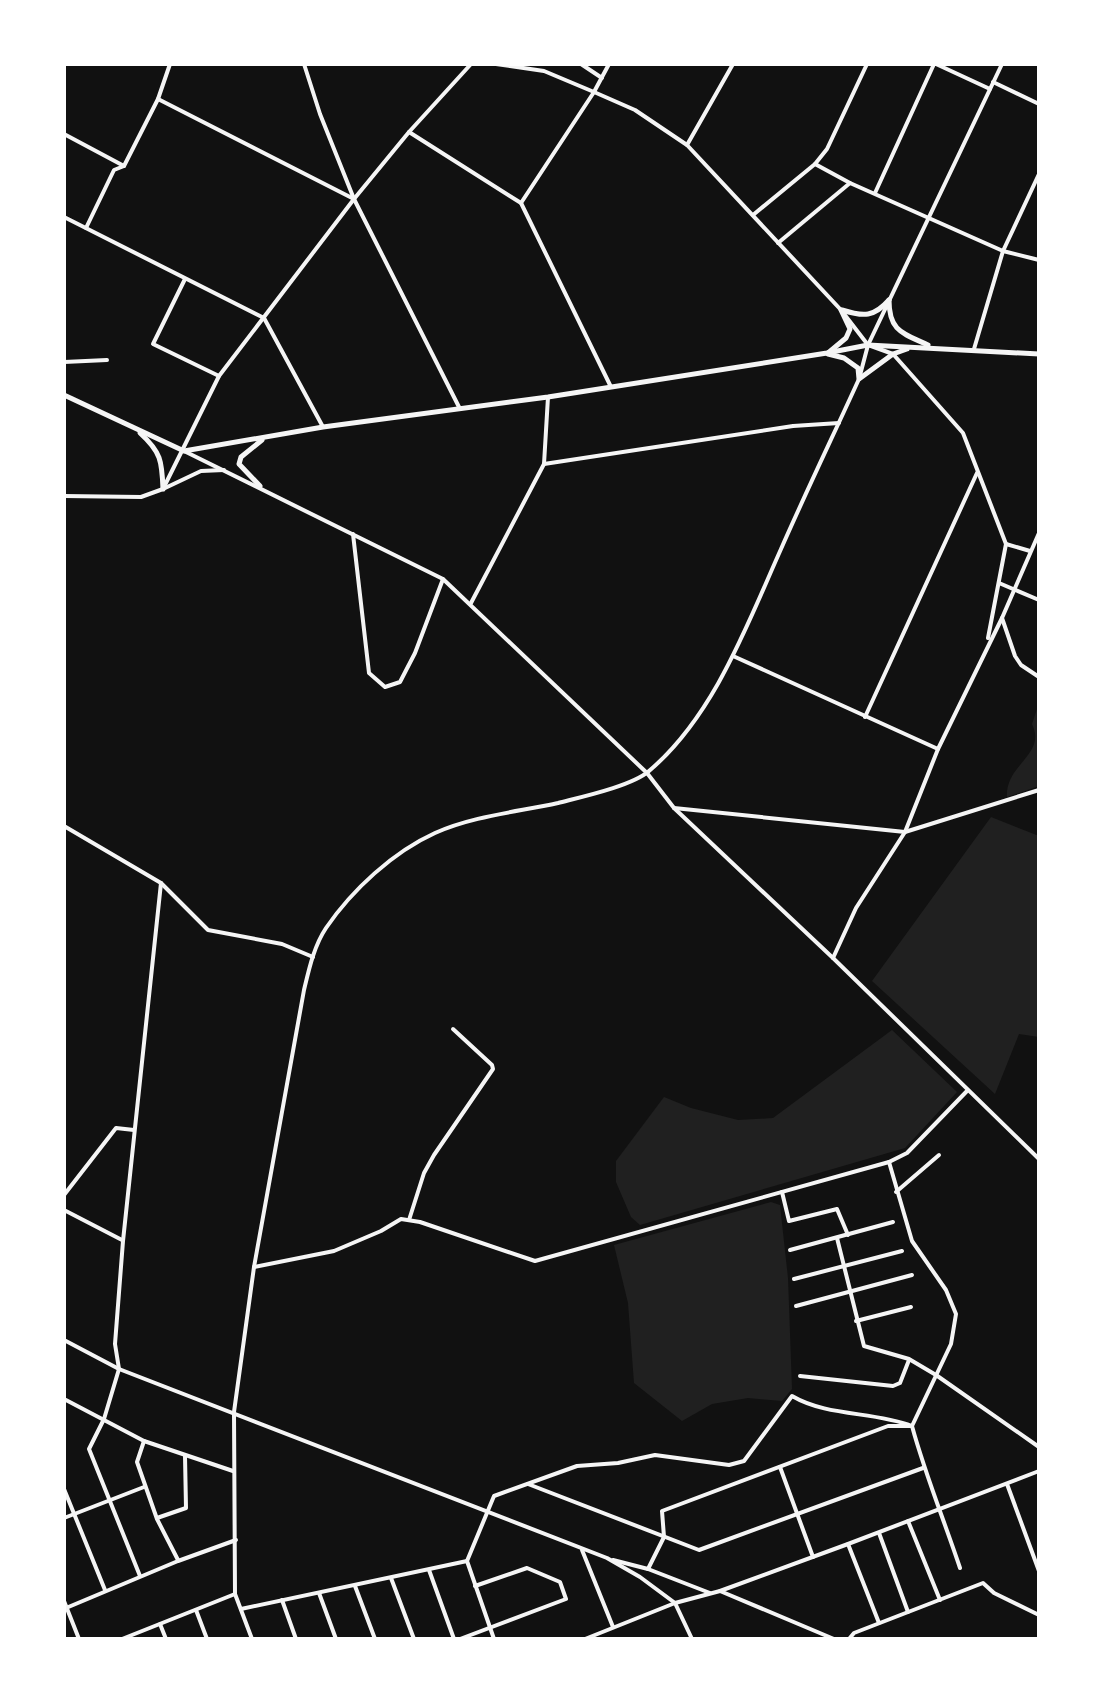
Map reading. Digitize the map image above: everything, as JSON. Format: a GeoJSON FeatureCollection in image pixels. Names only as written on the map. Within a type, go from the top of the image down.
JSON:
{"type":"FeatureCollection","features":[{"type":"Feature","properties":{"kind":"main road"},"geometry":{"type":"LineString","coordinates":[[841,310],[858,316],[878,312],[889,300]]}},
{"type":"Feature","properties":{"kind":"main road"},"geometry":{"type":"LineString","coordinates":[[889,300],[889,316],[895,327],[932,348]]}},
{"type":"Feature","properties":{"kind":"main road"},"geometry":{"type":"LineString","coordinates":[[827,353],[846,338],[850,329],[841,310]]}},
{"type":"Feature","properties":{"kind":"main road"},"geometry":{"type":"LineString","coordinates":[[64,395],[184,451],[323,427],[548,397],[868,345],[1039,354]]}},
{"type":"Feature","properties":{"kind":"main road"},"geometry":{"type":"LineString","coordinates":[[859,379],[904,349],[932,348]]}},
{"type":"Feature","properties":{"kind":"main road"},"geometry":{"type":"LineString","coordinates":[[827,353],[853,363],[858,368],[859,379]]}},
{"type":"Feature","properties":{"kind":"main road"},"geometry":{"type":"LineString","coordinates":[[136,430],[154,446],[160,457],[163,489]]}},
{"type":"Feature","properties":{"kind":"main road"},"geometry":{"type":"LineString","coordinates":[[260,486],[239,464],[241,457],[263,439]]}},
{"type":"Feature","properties":{"kind":"street"},"geometry":{"type":"LineString","coordinates":[[86,228],[114,170],[124,166],[158,99],[170,64]]}},
{"type":"Feature","properties":{"kind":"street"},"geometry":{"type":"LineString","coordinates":[[304,64],[354,199],[460,409]]}},
{"type":"Feature","properties":{"kind":"street"},"geometry":{"type":"LineString","coordinates":[[163,489],[219,376],[354,199],[471,64]]}},
{"type":"Feature","properties":{"kind":"street"},"geometry":{"type":"LineString","coordinates":[[496,64],[544,71],[594,92],[635,110],[687,145],[841,310],[868,345],[893,354],[963,433],[1006,544],[987,644]]}},
{"type":"Feature","properties":{"kind":"street"},"geometry":{"type":"LineString","coordinates":[[581,64],[602,78]]}},
{"type":"Feature","properties":{"kind":"street"},"geometry":{"type":"LineString","coordinates":[[521,203],[609,64]]}},
{"type":"Feature","properties":{"kind":"street"},"geometry":{"type":"LineString","coordinates":[[687,145],[733,64]]}},
{"type":"Feature","properties":{"kind":"street"},"geometry":{"type":"LineString","coordinates":[[753,215],[815,164],[827,149],[867,64]]}},
{"type":"Feature","properties":{"kind":"street"},"geometry":{"type":"LineString","coordinates":[[875,194],[935,64],[990,89]]}},
{"type":"Feature","properties":{"kind":"street"},"geometry":{"type":"LineString","coordinates":[[252,1639],[235,1594],[234,1412],[254,1267],[304,990],[325,929],[386,864],[420,841],[437,832],[476,820],[587,796],[647,773],[696,718],[733,656],[859,379],[868,345],[1002,64]]}},
{"type":"Feature","properties":{"kind":"street"},"geometry":{"type":"LineString","coordinates":[[993,82],[1039,104]]}},
{"type":"Feature","properties":{"kind":"street"},"geometry":{"type":"LineString","coordinates":[[158,99],[354,199]]}},
{"type":"Feature","properties":{"kind":"street"},"geometry":{"type":"LineString","coordinates":[[409,132],[521,203],[611,387]]}},
{"type":"Feature","properties":{"kind":"street"},"geometry":{"type":"LineString","coordinates":[[64,134],[124,166]]}},
{"type":"Feature","properties":{"kind":"street"},"geometry":{"type":"LineString","coordinates":[[815,164],[850,183],[1003,251],[1039,260]]}},
{"type":"Feature","properties":{"kind":"street"},"geometry":{"type":"LineString","coordinates":[[974,349],[1003,251],[1039,174]]}},
{"type":"Feature","properties":{"kind":"street"},"geometry":{"type":"LineString","coordinates":[[778,243],[850,183]]}},
{"type":"Feature","properties":{"kind":"street"},"geometry":{"type":"LineString","coordinates":[[64,217],[264,318],[323,427]]}},
{"type":"Feature","properties":{"kind":"street"},"geometry":{"type":"LineString","coordinates":[[185,279],[153,344],[219,376]]}},
{"type":"Feature","properties":{"kind":"street"},"geometry":{"type":"LineString","coordinates":[[64,362],[107,360]]}},
{"type":"Feature","properties":{"kind":"street"},"geometry":{"type":"LineString","coordinates":[[471,603],[544,464],[548,397]]}},
{"type":"Feature","properties":{"kind":"street"},"geometry":{"type":"LineString","coordinates":[[544,464],[793,426],[839,423]]}},
{"type":"Feature","properties":{"kind":"street"},"geometry":{"type":"LineString","coordinates":[[184,451],[443,579],[647,773],[674,808],[1039,1159]]}},
{"type":"Feature","properties":{"kind":"street"},"geometry":{"type":"LineString","coordinates":[[64,496],[141,497],[201,471],[226,470]]}},
{"type":"Feature","properties":{"kind":"street"},"geometry":{"type":"LineString","coordinates":[[865,717],[977,473]]}},
{"type":"Feature","properties":{"kind":"street"},"geometry":{"type":"LineString","coordinates":[[833,958],[856,908],[905,832],[938,749],[1002,618],[1039,533]]}},
{"type":"Feature","properties":{"kind":"street"},"geometry":{"type":"LineString","coordinates":[[353,534],[369,673],[385,687],[400,682],[415,653],[443,579]]}},
{"type":"Feature","properties":{"kind":"street"},"geometry":{"type":"LineString","coordinates":[[1006,544],[1031,551]]}},
{"type":"Feature","properties":{"kind":"street"},"geometry":{"type":"LineString","coordinates":[[999,583],[1039,600]]}},
{"type":"Feature","properties":{"kind":"street"},"geometry":{"type":"LineString","coordinates":[[1002,618],[1021,665],[1039,677]]}},
{"type":"Feature","properties":{"kind":"street"},"geometry":{"type":"LineString","coordinates":[[733,656],[938,749]]}},
{"type":"Feature","properties":{"kind":"street"},"geometry":{"type":"LineString","coordinates":[[674,808],[905,832],[1039,790]]}},
{"type":"Feature","properties":{"kind":"street"},"geometry":{"type":"LineString","coordinates":[[64,826],[161,883],[208,930],[282,944],[313,957]]}},
{"type":"Feature","properties":{"kind":"street"},"geometry":{"type":"LineString","coordinates":[[140,1576],[89,1449],[104,1419],[119,1369],[115,1344],[123,1241],[161,883]]}},
{"type":"Feature","properties":{"kind":"street"},"geometry":{"type":"LineString","coordinates":[[409,1220],[429,1164],[493,1069],[453,1029]]}},
{"type":"Feature","properties":{"kind":"street"},"geometry":{"type":"LineString","coordinates":[[254,1267],[334,1251],[401,1219],[535,1261],[889,1162],[907,1153],[967,1091]]}},
{"type":"Feature","properties":{"kind":"street"},"geometry":{"type":"LineString","coordinates":[[64,1195],[116,1128],[134,1130]]}},
{"type":"Feature","properties":{"kind":"street"},"geometry":{"type":"LineString","coordinates":[[896,1192],[939,1155]]}},
{"type":"Feature","properties":{"kind":"street"},"geometry":{"type":"LineString","coordinates":[[889,1162],[912,1241],[946,1290],[956,1314],[951,1344],[912,1426],[923,1468],[941,1509],[960,1568]]}},
{"type":"Feature","properties":{"kind":"street"},"geometry":{"type":"LineString","coordinates":[[782,1192],[789,1221],[837,1209],[848,1235]]}},
{"type":"Feature","properties":{"kind":"street"},"geometry":{"type":"LineString","coordinates":[[64,1210],[123,1241]]}},
{"type":"Feature","properties":{"kind":"street"},"geometry":{"type":"LineString","coordinates":[[790,1250],[893,1222]]}},
{"type":"Feature","properties":{"kind":"street"},"geometry":{"type":"LineString","coordinates":[[837,1238],[856,1321],[866,1347],[909,1359],[1039,1447]]}},
{"type":"Feature","properties":{"kind":"street"},"geometry":{"type":"LineString","coordinates":[[794,1279],[902,1251]]}},
{"type":"Feature","properties":{"kind":"street"},"geometry":{"type":"LineString","coordinates":[[796,1306],[912,1275]]}},
{"type":"Feature","properties":{"kind":"street"},"geometry":{"type":"LineString","coordinates":[[856,1321],[911,1307]]}},
{"type":"Feature","properties":{"kind":"street"},"geometry":{"type":"LineString","coordinates":[[64,1340],[119,1369],[607,1558],[648,1569],[710,1593]]}},
{"type":"Feature","properties":{"kind":"street"},"geometry":{"type":"LineString","coordinates":[[800,1376],[893,1386],[900,1383],[909,1359]]}},
{"type":"Feature","properties":{"kind":"street"},"geometry":{"type":"LineString","coordinates":[[494,1639],[467,1561],[494,1496],[577,1466],[618,1463],[655,1455],[729,1465],[744,1461],[792,1396],[810,1406],[889,1417],[912,1426]]}},
{"type":"Feature","properties":{"kind":"street"},"geometry":{"type":"LineString","coordinates":[[64,1399],[144,1441],[233,1471]]}},
{"type":"Feature","properties":{"kind":"street"},"geometry":{"type":"LineString","coordinates":[[648,1569],[664,1537],[662,1511],[888,1426],[912,1426]]}},
{"type":"Feature","properties":{"kind":"street"},"geometry":{"type":"LineString","coordinates":[[144,1441],[137,1462],[144,1487],[178,1561]]}},
{"type":"Feature","properties":{"kind":"street"},"geometry":{"type":"LineString","coordinates":[[157,1519],[186,1508],[185,1456]]}},
{"type":"Feature","properties":{"kind":"street"},"geometry":{"type":"LineString","coordinates":[[780,1467],[813,1557]]}},
{"type":"Feature","properties":{"kind":"street"},"geometry":{"type":"LineString","coordinates":[[528,1484],[699,1550],[923,1468]]}},
{"type":"Feature","properties":{"kind":"street"},"geometry":{"type":"LineString","coordinates":[[585,1639],[675,1603],[720,1591],[879,1533],[1039,1471]]}},
{"type":"Feature","properties":{"kind":"street"},"geometry":{"type":"LineString","coordinates":[[1007,1484],[1039,1571]]}},
{"type":"Feature","properties":{"kind":"street"},"geometry":{"type":"LineString","coordinates":[[64,1518],[144,1487]]}},
{"type":"Feature","properties":{"kind":"street"},"geometry":{"type":"LineString","coordinates":[[64,1489],[105,1591]]}},
{"type":"Feature","properties":{"kind":"street"},"geometry":{"type":"LineString","coordinates":[[908,1521],[940,1600]]}},
{"type":"Feature","properties":{"kind":"street"},"geometry":{"type":"LineString","coordinates":[[879,1533],[908,1612]]}},
{"type":"Feature","properties":{"kind":"street"},"geometry":{"type":"LineString","coordinates":[[66,1608],[236,1540]]}},
{"type":"Feature","properties":{"kind":"street"},"geometry":{"type":"LineString","coordinates":[[848,1544],[879,1623]]}},
{"type":"Feature","properties":{"kind":"street"},"geometry":{"type":"LineString","coordinates":[[581,1548],[613,1628]]}},
{"type":"Feature","properties":{"kind":"street"},"geometry":{"type":"LineString","coordinates":[[607,1558],[675,1603],[692,1639]]}},
{"type":"Feature","properties":{"kind":"street"},"geometry":{"type":"LineString","coordinates":[[241,1609],[467,1561]]}},
{"type":"Feature","properties":{"kind":"street"},"geometry":{"type":"LineString","coordinates":[[429,1570],[457,1639],[566,1599],[560,1582],[527,1568],[475,1586]]}},
{"type":"Feature","properties":{"kind":"street"},"geometry":{"type":"LineString","coordinates":[[391,1578],[414,1639]]}},
{"type":"Feature","properties":{"kind":"street"},"geometry":{"type":"LineString","coordinates":[[849,1639],[854,1633],[983,1583],[994,1593],[1039,1615]]}},
{"type":"Feature","properties":{"kind":"street"},"geometry":{"type":"LineString","coordinates":[[355,1586],[375,1639]]}},
{"type":"Feature","properties":{"kind":"street"},"geometry":{"type":"LineString","coordinates":[[720,1591],[834,1639]]}},
{"type":"Feature","properties":{"kind":"street"},"geometry":{"type":"LineString","coordinates":[[319,1593],[336,1639]]}},
{"type":"Feature","properties":{"kind":"street"},"geometry":{"type":"LineString","coordinates":[[124,1639],[235,1594]]}},
{"type":"Feature","properties":{"kind":"street"},"geometry":{"type":"LineString","coordinates":[[282,1600],[296,1639]]}},
{"type":"Feature","properties":{"kind":"street"},"geometry":{"type":"LineString","coordinates":[[64,1601],[79,1639]]}},
{"type":"Feature","properties":{"kind":"street"},"geometry":{"type":"LineString","coordinates":[[196,1610],[207,1639]]}},
{"type":"Feature","properties":{"kind":"street"},"geometry":{"type":"LineString","coordinates":[[160,1624],[166,1639]]}},
{"type":"Feature","properties":{"kind":"shaded area"},"geometry":{"type":"Polygon","coordinates":[[[1039,703],[1039,786],[1007,797],[1012,776],[1034,744],[1032,724],[1039,703]]]}},
{"type":"Feature","properties":{"kind":"shaded area"},"geometry":{"type":"Polygon","coordinates":[[[991,817],[1039,836],[1039,1037],[1019,1034],[995,1094],[872,981],[991,817]]]}},
{"type":"Feature","properties":{"kind":"shaded area"},"geometry":{"type":"Polygon","coordinates":[[[892,1030],[957,1092],[905,1148],[640,1225],[631,1217],[616,1182],[616,1161],[664,1097],[691,1108],[738,1120],[773,1118],[892,1030]]]}},
{"type":"Feature","properties":{"kind":"shaded area"},"geometry":{"type":"Polygon","coordinates":[[[771,1202],[780,1205],[788,1278],[792,1389],[782,1401],[748,1398],[712,1404],[682,1421],[634,1383],[628,1303],[614,1245],[771,1202]]]}}]}
